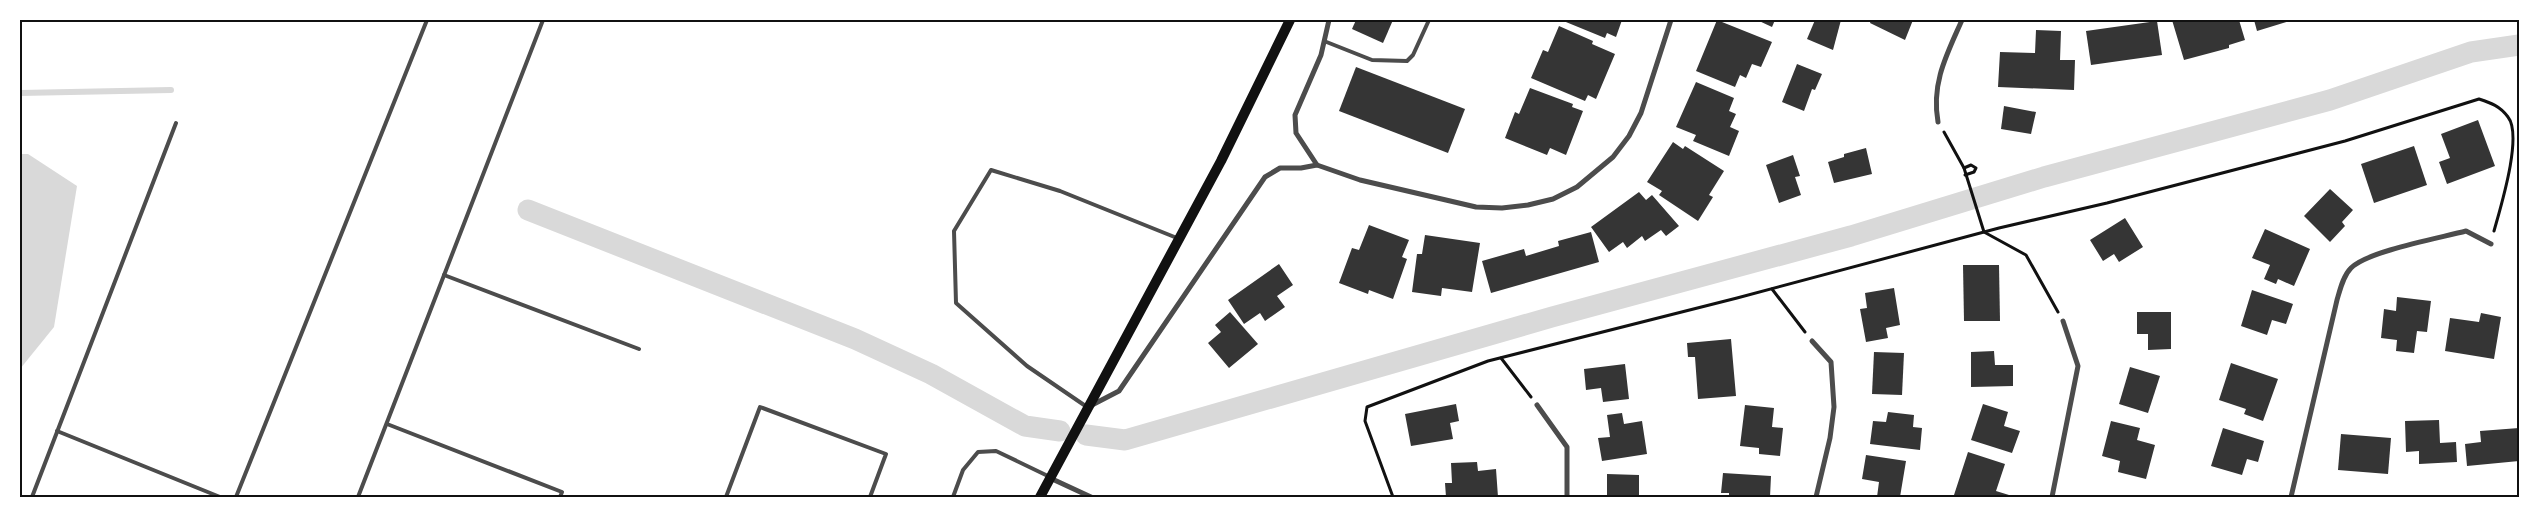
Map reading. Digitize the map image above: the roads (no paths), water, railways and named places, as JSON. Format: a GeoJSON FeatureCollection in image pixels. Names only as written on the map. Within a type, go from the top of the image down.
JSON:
{"type":"FeatureCollection","features":[{"type":"Feature","properties":{"kind":"main road"},"geometry":{"type":"LineString","coordinates":[[1040,497],[1221,161],[1290,20]]}},
{"type":"Feature","properties":{"kind":"street"},"geometry":{"type":"LineString","coordinates":[[1318,165],[1296,133],[1295,115],[1321,56],[1329,20]]}},
{"type":"Feature","properties":{"kind":"street"},"geometry":{"type":"LineString","coordinates":[[1088,407],[1119,391],[1265,177],[1280,168],[1301,168],[1318,165],[1360,180],[1476,207],[1528,206],[1553,198],[1577,187],[1594,175],[1613,157],[1629,136],[1640,113],[1671,20]]}},
{"type":"Feature","properties":{"kind":"street"},"geometry":{"type":"LineString","coordinates":[[1938,122],[1936,111],[1939,72],[1962,20]]}},
{"type":"Feature","properties":{"kind":"street"},"geometry":{"type":"LineString","coordinates":[[2291,497],[2337,300],[2350,269],[2359,262],[2380,254],[2466,231],[2491,244]]}},
{"type":"Feature","properties":{"kind":"street"},"geometry":{"type":"LineString","coordinates":[[2052,497],[2078,366],[2063,321]]}},
{"type":"Feature","properties":{"kind":"street"},"geometry":{"type":"LineString","coordinates":[[1812,341],[1831,362],[1834,407],[1830,438],[1816,497]]}},
{"type":"Feature","properties":{"kind":"street"},"geometry":{"type":"LineString","coordinates":[[1537,405],[1567,447],[1567,497]]}},
{"type":"Feature","properties":{"kind":"street"},"geometry":{"type":"LineString","coordinates":[[1050,477],[1091,497]]}},
{"type":"Feature","properties":{"kind":"lane"},"geometry":{"type":"LineString","coordinates":[[236,497],[427,20]]}},
{"type":"Feature","properties":{"kind":"lane"},"geometry":{"type":"LineString","coordinates":[[358,497],[543,20]]}},
{"type":"Feature","properties":{"kind":"lane"},"geometry":{"type":"LineString","coordinates":[[1324,41],[1372,60],[1407,60],[1413,55],[1430,20]]}},
{"type":"Feature","properties":{"kind":"lane"},"geometry":{"type":"LineString","coordinates":[[32,497],[176,122]]}},
{"type":"Feature","properties":{"kind":"lane"},"geometry":{"type":"LineString","coordinates":[[1088,407],[1027,366],[956,303],[954,231],[991,170],[1060,191],[1179,238]]}},
{"type":"Feature","properties":{"kind":"lane"},"geometry":{"type":"LineString","coordinates":[[444,275],[638,349]]}},
{"type":"Feature","properties":{"kind":"lane"},"geometry":{"type":"LineString","coordinates":[[726,497],[760,407],[886,454],[870,497]]}},
{"type":"Feature","properties":{"kind":"lane"},"geometry":{"type":"LineString","coordinates":[[387,424],[562,492],[560,497]]}},
{"type":"Feature","properties":{"kind":"lane"},"geometry":{"type":"LineString","coordinates":[[57,431],[220,497]]}},
{"type":"Feature","properties":{"kind":"lane"},"geometry":{"type":"LineString","coordinates":[[953,497],[963,470],[978,452],[996,451],[1050,477]]}},
{"type":"Feature","properties":{"kind":"waterway"},"geometry":{"type":"LineString","coordinates":[[1086,435],[1125,440],[1552,317],[1851,236],[2044,177],[2330,100],[2471,52],[2519,45]]}},
{"type":"Feature","properties":{"kind":"waterway"},"geometry":{"type":"LineString","coordinates":[[20,93],[171,90]]}},
{"type":"Feature","properties":{"kind":"waterway"},"geometry":{"type":"LineString","coordinates":[[528,210],[855,339],[931,374],[1025,426],[1060,431]]}}]}
